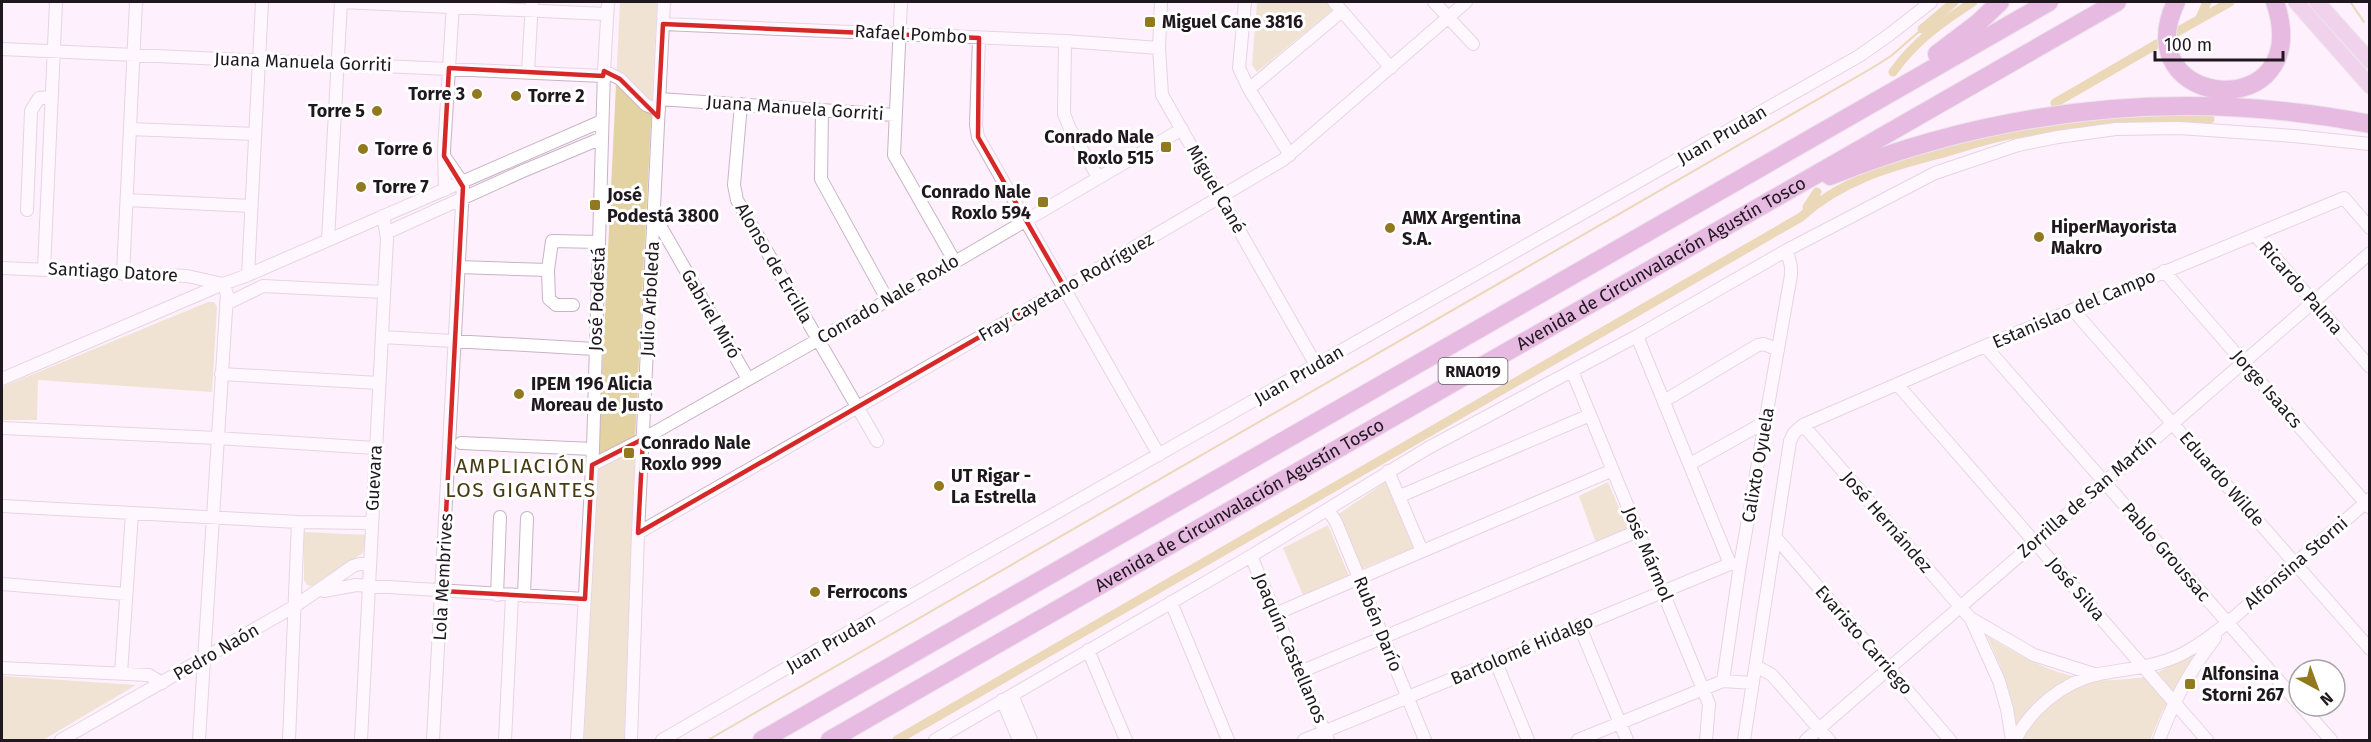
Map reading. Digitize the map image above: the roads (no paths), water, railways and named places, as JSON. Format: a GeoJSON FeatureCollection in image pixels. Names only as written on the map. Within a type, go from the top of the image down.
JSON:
{"type":"FeatureCollection","features":[{"type":"Feature","properties":{"kind":"highway"},"geometry":{"type":"LineString","coordinates":[[1799,145],[1827,118],[1960,38],[2000,2]]}},
{"type":"Feature","properties":{"kind":"highway","name":"Avenida de Circunvalación Agustín Tosco"},"geometry":{"type":"LineString","coordinates":[[762,741],[2049,2]]}},
{"type":"Feature","properties":{"kind":"highway","name":"Avenida de Circunvalación Agustín Tosco"},"geometry":{"type":"LineString","coordinates":[[830,741],[2117,2]]}},
{"type":"Feature","properties":{"kind":"highway"},"geometry":{"type":"LineString","coordinates":[[2176,2],[2167,32],[2174,62],[2192,81],[2223,91],[2251,85],[2259,80],[2273,64],[2281,35],[2275,2]]}},
{"type":"Feature","properties":{"kind":"highway"},"geometry":{"type":"LineString","coordinates":[[1770,200],[1876,158],[1933,140],[2003,123],[2080,111],[2146,107],[2223,107],[2294,113],[2370,124]]}},
{"type":"Feature","properties":{"kind":"main road"},"geometry":{"type":"LineString","coordinates":[[2296,2],[2370,86]]}},
{"type":"Feature","properties":{"kind":"main road"},"geometry":{"type":"LineString","coordinates":[[2318,2],[2370,61]]}},
{"type":"Feature","properties":{"kind":"street"},"geometry":{"type":"LineString","coordinates":[[44,268],[56,2]]}},
{"type":"Feature","properties":{"kind":"street"},"geometry":{"type":"LineString","coordinates":[[123,274],[136,2]]}},
{"type":"Feature","properties":{"kind":"street"},"geometry":{"type":"LineString","coordinates":[[248,275],[262,2]]}},
{"type":"Feature","properties":{"kind":"street"},"geometry":{"type":"LineString","coordinates":[[328,240],[341,2],[607,8]]}},
{"type":"Feature","properties":{"kind":"street","name":"Julio Arboleda"},"geometry":{"type":"LineString","coordinates":[[631,741],[638,533],[664,2]]}},
{"type":"Feature","properties":{"kind":"street"},"geometry":{"type":"LineString","coordinates":[[902,2],[893,149],[896,160],[955,262]]}},
{"type":"Feature","properties":{"kind":"street","name":"Miguel Cané"},"geometry":{"type":"LineString","coordinates":[[1161,2],[1159,48],[1161,89],[1316,365]]}},
{"type":"Feature","properties":{"kind":"street"},"geometry":{"type":"LineString","coordinates":[[1245,2],[1238,62],[1242,77],[1290,155]]}},
{"type":"Feature","properties":{"kind":"street"},"geometry":{"type":"LineString","coordinates":[[1434,2],[1473,45]]}},
{"type":"Feature","properties":{"kind":"street","name":"Fray Cayetano Rodríguez"},"geometry":{"type":"LineString","coordinates":[[638,533],[1065,288],[1290,155],[1466,2]]}},
{"type":"Feature","properties":{"kind":"street","name":"Juan Prudan"},"geometry":{"type":"LineString","coordinates":[[662,741],[1859,56],[1931,2]]}},
{"type":"Feature","properties":{"kind":"street"},"geometry":{"type":"LineString","coordinates":[[445,190],[444,156],[452,5]]}},
{"type":"Feature","properties":{"kind":"street"},"geometry":{"type":"LineString","coordinates":[[1249,89],[1338,6],[1391,68]]}},
{"type":"Feature","properties":{"kind":"street"},"geometry":{"type":"LineString","coordinates":[[528,71],[532,7]]}},
{"type":"Feature","properties":{"kind":"street","name":"José Podestá"},"geometry":{"type":"LineString","coordinates":[[577,741],[593,449],[607,8]]}},
{"type":"Feature","properties":{"kind":"street","name":"Rafael Pombo"},"geometry":{"type":"LineString","coordinates":[[663,24],[900,33],[1159,48]]}},
{"type":"Feature","properties":{"kind":"street"},"geometry":{"type":"LineString","coordinates":[[979,38],[976,130],[1159,455]]}},
{"type":"Feature","properties":{"kind":"street"},"geometry":{"type":"LineString","coordinates":[[1065,41],[1064,114],[1070,129],[1098,177]]}},
{"type":"Feature","properties":{"kind":"street","name":"Juana Manuela Gorriti"},"geometry":{"type":"LineString","coordinates":[[2,49],[604,74]]}},
{"type":"Feature","properties":{"kind":"street"},"geometry":{"type":"LineString","coordinates":[[604,74],[620,79],[646,105],[659,104]]}},
{"type":"Feature","properties":{"kind":"street"},"geometry":{"type":"LineString","coordinates":[[27,210],[32,111],[39,98],[51,97]]}},
{"type":"Feature","properties":{"kind":"street","name":"Juana Manuela Gorriti"},"geometry":{"type":"LineString","coordinates":[[659,104],[741,105],[895,115]]}},
{"type":"Feature","properties":{"kind":"street","name":"Alonso de Ercilla"},"geometry":{"type":"LineString","coordinates":[[741,105],[734,193],[877,441]]}},
{"type":"Feature","properties":{"kind":"street"},"geometry":{"type":"LineString","coordinates":[[822,110],[821,179],[887,299]]}},
{"type":"Feature","properties":{"kind":"street"},"geometry":{"type":"LineString","coordinates":[[2,380],[602,121]]}},
{"type":"Feature","properties":{"kind":"street"},"geometry":{"type":"LineString","coordinates":[[935,741],[1251,556],[1388,471],[1637,336],[1787,250],[1935,173],[1989,154],[2058,137],[2116,129],[2179,128],[2370,144]]}},
{"type":"Feature","properties":{"kind":"street"},"geometry":{"type":"LineString","coordinates":[[130,129],[255,134]]}},
{"type":"Feature","properties":{"kind":"street","name":"Conrado Nale Roxlo"},"geometry":{"type":"LineString","coordinates":[[592,465],[643,439],[955,262],[1182,129]]}},
{"type":"Feature","properties":{"kind":"street"},"geometry":{"type":"LineString","coordinates":[[386,233],[602,138]]}},
{"type":"Feature","properties":{"kind":"street"},"geometry":{"type":"LineString","coordinates":[[444,156],[462,182]]}},
{"type":"Feature","properties":{"kind":"street","name":"Lola Membrives"},"geometry":{"type":"LineString","coordinates":[[433,741],[462,182]]}},
{"type":"Feature","properties":{"kind":"street","name":"Estanislao del Campo"},"geometry":{"type":"LineString","coordinates":[[1803,425],[1985,346],[2344,198],[2370,228]]}},
{"type":"Feature","properties":{"kind":"street"},"geometry":{"type":"LineString","coordinates":[[127,200],[251,206]]}},
{"type":"Feature","properties":{"kind":"street","name":"Guevara"},"geometry":{"type":"LineString","coordinates":[[361,741],[382,337],[386,233],[383,216]]}},
{"type":"Feature","properties":{"kind":"street","name":"Gabriel Miró"},"geometry":{"type":"LineString","coordinates":[[653,219],[662,229],[748,379]]}},
{"type":"Feature","properties":{"kind":"street","name":"Ricardo Palma"},"geometry":{"type":"LineString","coordinates":[[2256,236],[2370,367]]}},
{"type":"Feature","properties":{"kind":"street"},"geometry":{"type":"LineString","coordinates":[[573,305],[556,305],[549,299],[548,270],[552,241],[599,242]]}},
{"type":"Feature","properties":{"kind":"street","name":"Calixto Oyuela"},"geometry":{"type":"LineString","coordinates":[[1723,681],[1735,564],[1765,425],[1791,275],[1787,250]]}},
{"type":"Feature","properties":{"kind":"street","name":"Zorrilla de San Martín"},"geometry":{"type":"LineString","coordinates":[[1806,741],[2370,253]]}},
{"type":"Feature","properties":{"kind":"street"},"geometry":{"type":"LineString","coordinates":[[459,267],[548,270]]}},
{"type":"Feature","properties":{"kind":"street","name":"Santiago Datore"},"geometry":{"type":"LineString","coordinates":[[2,268],[44,268],[187,276],[223,284]]}},
{"type":"Feature","properties":{"kind":"street","name":"Jorge Isaacs"},"geometry":{"type":"LineString","coordinates":[[2164,271],[2368,503]]}},
{"type":"Feature","properties":{"kind":"street"},"geometry":{"type":"LineString","coordinates":[[199,741],[202,660],[227,294],[223,284]]}},
{"type":"Feature","properties":{"kind":"street"},"geometry":{"type":"LineString","coordinates":[[226,304],[263,286],[383,292]]}},
{"type":"Feature","properties":{"kind":"street","name":"Eduardo Wilde"},"geometry":{"type":"LineString","coordinates":[[2073,310],[2370,649]]}},
{"type":"Feature","properties":{"kind":"street","name":"Calixto Oyuela"},"geometry":{"type":"LineString","coordinates":[[1637,336],[1690,464],[1735,564]]}},
{"type":"Feature","properties":{"kind":"street"},"geometry":{"type":"LineString","coordinates":[[382,337],[595,349]]}},
{"type":"Feature","properties":{"kind":"street"},"geometry":{"type":"LineString","coordinates":[[1664,401],[1758,345],[1764,344],[1778,350]]}},
{"type":"Feature","properties":{"kind":"street","name":"Pablo Groussac"},"geometry":{"type":"LineString","coordinates":[[1985,346],[2225,625],[2287,691]]}},
{"type":"Feature","properties":{"kind":"street","name":"José Mármol"},"geometry":{"type":"LineString","coordinates":[[1572,371],[1703,688],[1710,711],[1706,741]]}},
{"type":"Feature","properties":{"kind":"street"},"geometry":{"type":"LineString","coordinates":[[221,374],[379,383]]}},
{"type":"Feature","properties":{"kind":"street","name":"José Silva"},"geometry":{"type":"LineString","coordinates":[[1897,384],[2207,741]]}},
{"type":"Feature","properties":{"kind":"street"},"geometry":{"type":"LineString","coordinates":[[1400,496],[1590,415]]}},
{"type":"Feature","properties":{"kind":"street"},"geometry":{"type":"LineString","coordinates":[[1690,464],[1760,424],[1765,425]]}},
{"type":"Feature","properties":{"kind":"street","name":"Calixto Oyuela"},"geometry":{"type":"LineString","coordinates":[[1744,741],[1777,539],[1790,441],[1794,433],[1803,425]]}},
{"type":"Feature","properties":{"kind":"street","name":"José Hernández"},"geometry":{"type":"LineString","coordinates":[[1803,425],[1971,618],[1999,681],[2014,741]]}},
{"type":"Feature","properties":{"kind":"street"},"geometry":{"type":"LineString","coordinates":[[2,428],[375,448]]}},
{"type":"Feature","properties":{"kind":"street"},"geometry":{"type":"LineString","coordinates":[[461,443],[593,449]]}},
{"type":"Feature","properties":{"kind":"street"},"geometry":{"type":"LineString","coordinates":[[1275,614],[1613,470]]}},
{"type":"Feature","properties":{"kind":"street"},"geometry":{"type":"LineString","coordinates":[[1388,471],[1422,551]]}},
{"type":"Feature","properties":{"kind":"street","name":"Alfonsina Storni"},"geometry":{"type":"LineString","coordinates":[[2014,741],[2028,719],[2049,699],[2066,688],[2097,675],[2144,668],[2184,653],[2225,625],[2368,503]]}},
{"type":"Feature","properties":{"kind":"street"},"geometry":{"type":"LineString","coordinates":[[2,506],[298,522],[371,523]]}},
{"type":"Feature","properties":{"kind":"street","name":"Rubén Darío"},"geometry":{"type":"LineString","coordinates":[[1328,510],[1336,522],[1425,741]]}},
{"type":"Feature","properties":{"kind":"street"},"geometry":{"type":"LineString","coordinates":[[121,673],[132,513]]}},
{"type":"Feature","properties":{"kind":"street"},"geometry":{"type":"LineString","coordinates":[[497,595],[500,517]]}},
{"type":"Feature","properties":{"kind":"street"},"geometry":{"type":"LineString","coordinates":[[525,596],[527,518]]}},
{"type":"Feature","properties":{"kind":"street"},"geometry":{"type":"LineString","coordinates":[[289,741],[298,522]]}},
{"type":"Feature","properties":{"kind":"street"},"geometry":{"type":"LineString","coordinates":[[1300,672],[1638,531]]}},
{"type":"Feature","properties":{"kind":"street","name":"Evaristo Carriego"},"geometry":{"type":"LineString","coordinates":[[1777,539],[1950,741]]}},
{"type":"Feature","properties":{"kind":"street","name":"Joaquín Castellanos"},"geometry":{"type":"LineString","coordinates":[[1251,556],[1326,736]]}},
{"type":"Feature","properties":{"kind":"street","name":"Pedro Naón"},"geometry":{"type":"LineString","coordinates":[[61,741],[295,606],[353,567],[369,564]]}},
{"type":"Feature","properties":{"kind":"street","name":"Bartolomé Hidalgo"},"geometry":{"type":"LineString","coordinates":[[1304,741],[1326,736],[1495,660],[1662,590],[1735,564]]}},
{"type":"Feature","properties":{"kind":"street"},"geometry":{"type":"LineString","coordinates":[[2,584],[125,594]]}},
{"type":"Feature","properties":{"kind":"street"},"geometry":{"type":"LineString","coordinates":[[315,594],[346,585],[585,599]]}},
{"type":"Feature","properties":{"kind":"street"},"geometry":{"type":"LineString","coordinates":[[505,741],[512,596]]}},
{"type":"Feature","properties":{"kind":"street"},"geometry":{"type":"LineString","coordinates":[[1171,602],[1228,741]]}},
{"type":"Feature","properties":{"kind":"street","name":"José Hernández"},"geometry":{"type":"LineString","coordinates":[[1971,618],[2034,655],[2062,666],[2097,675]]}},
{"type":"Feature","properties":{"kind":"street"},"geometry":{"type":"LineString","coordinates":[[1579,625],[1627,741]]}},
{"type":"Feature","properties":{"kind":"street","name":"Alfonsina Storni"},"geometry":{"type":"LineString","coordinates":[[2159,741],[2173,702],[2196,663],[2225,625]]}},
{"type":"Feature","properties":{"kind":"street"},"geometry":{"type":"LineString","coordinates":[[1088,650],[1126,741]]}},
{"type":"Feature","properties":{"kind":"street"},"geometry":{"type":"LineString","coordinates":[[1495,660],[1528,741]]}},
{"type":"Feature","properties":{"kind":"street"},"geometry":{"type":"LineString","coordinates":[[1756,666],[1772,675],[1829,741]]}},
{"type":"Feature","properties":{"kind":"street"},"geometry":{"type":"LineString","coordinates":[[2,668],[121,673],[153,676],[162,683]]}},
{"type":"Feature","properties":{"kind":"street"},"geometry":{"type":"LineString","coordinates":[[1578,741],[1723,681],[1753,683]]}},
{"type":"Feature","properties":{"kind":"street"},"geometry":{"type":"LineString","coordinates":[[1007,697],[1019,741]]}},
{"type":"Feature","properties":{"kind":"street"},"geometry":{"type":"LineString","coordinates":[[1007,697],[1030,741]]}},
{"type":"Feature","properties":{"kind":"street","name":"Pablo Groussac"},"geometry":{"type":"LineString","coordinates":[[2311,718],[2331,741]]}},
{"type":"Feature","properties":{"kind":"waterway"},"geometry":{"type":"LineString","coordinates":[[1922,29],[1954,2]]}},
{"type":"Feature","properties":{"kind":"waterway"},"geometry":{"type":"LineString","coordinates":[[1893,72],[1910,51],[1930,33],[1973,2]]}},
{"type":"Feature","properties":{"kind":"waterway"},"geometry":{"type":"LineString","coordinates":[[2200,18],[2207,2]]}},
{"type":"Feature","properties":{"kind":"waterway"},"geometry":{"type":"LineString","coordinates":[[2175,33],[2230,2]]}},
{"type":"Feature","properties":{"kind":"waterway"},"geometry":{"type":"LineString","coordinates":[[2351,3],[2364,22]]}},
{"type":"Feature","properties":{"kind":"waterway"},"geometry":{"type":"LineString","coordinates":[[708,740],[1872,68],[1891,56],[1922,29]]}},
{"type":"Feature","properties":{"kind":"waterway"},"geometry":{"type":"LineString","coordinates":[[2055,103],[2157,44]]}},
{"type":"Feature","properties":{"kind":"waterway"},"geometry":{"type":"LineString","coordinates":[[897,740],[1801,217],[1847,185],[1899,165],[2005,136],[2088,125],[2210,119]]}},
{"type":"Feature","properties":{"kind":"waterway"},"geometry":{"type":"LineString","coordinates":[[1807,207],[1817,192]]}},
{"type":"Feature","properties":{"kind":"place","name":"Miguel Cane 3816"},"geometry":{"type":"Point","coordinates":[1150,22]}},
{"type":"Feature","properties":{"kind":"place","name":"Torre 3"},"geometry":{"type":"Point","coordinates":[477,94]}},
{"type":"Feature","properties":{"kind":"place","name":"Torre 2"},"geometry":{"type":"Point","coordinates":[516,96]}},
{"type":"Feature","properties":{"kind":"place","name":"Torre 5"},"geometry":{"type":"Point","coordinates":[377,111]}},
{"type":"Feature","properties":{"kind":"place","name":"Conrado Nale Roxlo 515"},"geometry":{"type":"Point","coordinates":[1166,147]}},
{"type":"Feature","properties":{"kind":"place","name":"Torre 6"},"geometry":{"type":"Point","coordinates":[363,149]}},
{"type":"Feature","properties":{"kind":"place","name":"Torre 7"},"geometry":{"type":"Point","coordinates":[361,187]}},
{"type":"Feature","properties":{"kind":"place","name":"Conrado Nale Roxlo 594"},"geometry":{"type":"Point","coordinates":[1043,202]}},
{"type":"Feature","properties":{"kind":"place","name":"José Podestá 3800"},"geometry":{"type":"Point","coordinates":[595,205]}},
{"type":"Feature","properties":{"kind":"place","name":"AMX Argentina S.A."},"geometry":{"type":"Point","coordinates":[1390,228]}},
{"type":"Feature","properties":{"kind":"place","name":"HiperMayorista Makro"},"geometry":{"type":"Point","coordinates":[2039,237]}},
{"type":"Feature","properties":{"kind":"place","name":"IPEM 196 Alicia Moreau de Justo"},"geometry":{"type":"Point","coordinates":[519,394]}},
{"type":"Feature","properties":{"kind":"place","name":"Conrado Nale Roxlo 999"},"geometry":{"type":"Point","coordinates":[629,453]}},
{"type":"Feature","properties":{"kind":"place","name":"UT Rigar - La Estrella"},"geometry":{"type":"Point","coordinates":[939,486]}},
{"type":"Feature","properties":{"kind":"place","name":"Ferrocons"},"geometry":{"type":"Point","coordinates":[815,592]}},
{"type":"Feature","properties":{"kind":"place","name":"Alfonsina Storni 267"},"geometry":{"type":"Point","coordinates":[2190,684]}},
{"type":"Feature","properties":{"kind":"district","name":"AMPLIACIÓN LOS GIGANTES"},"geometry":{"type":"Point","coordinates":[521,478]}}]}
